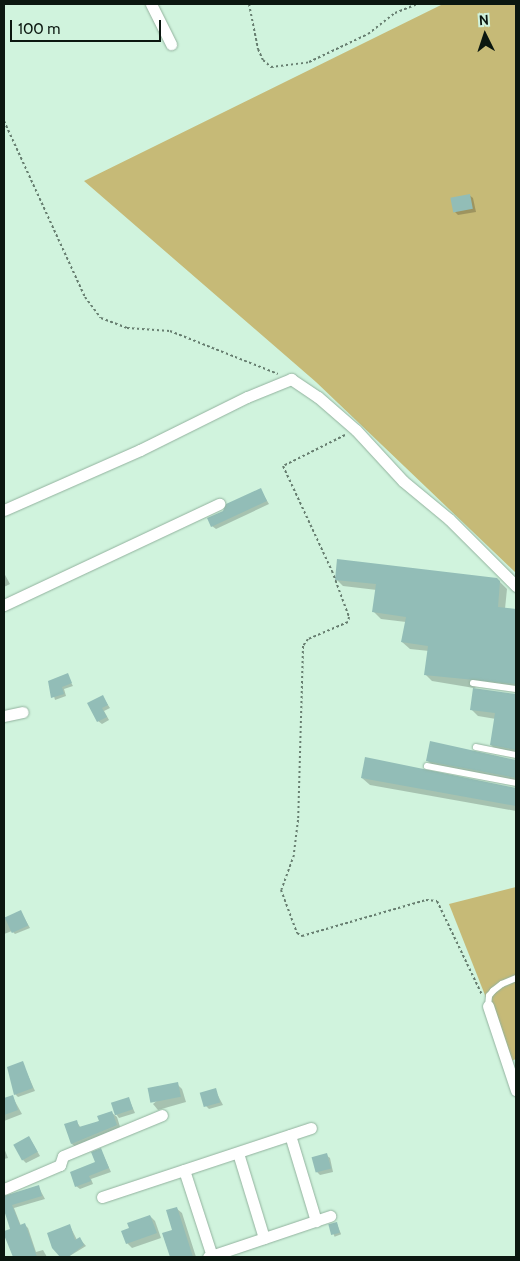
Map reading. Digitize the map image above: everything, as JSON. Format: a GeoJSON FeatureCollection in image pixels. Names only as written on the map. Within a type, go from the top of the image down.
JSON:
{"type":"FeatureCollection","features":[{"type":"Feature","properties":{"kind":"street"},"geometry":{"type":"LineString","coordinates":[[154,4],[171,44]]}},
{"type":"Feature","properties":{"kind":"street"},"geometry":{"type":"LineString","coordinates":[[4,510],[140,450],[247,397],[291,379],[318,397],[356,430],[403,481],[449,519],[516,586]]}},
{"type":"Feature","properties":{"kind":"street"},"geometry":{"type":"LineString","coordinates":[[4,604],[219,504]]}},
{"type":"Feature","properties":{"kind":"street"},"geometry":{"type":"LineString","coordinates":[[4,716],[23,712]]}},
{"type":"Feature","properties":{"kind":"street"},"geometry":{"type":"LineString","coordinates":[[488,1006],[516,1090]]}},
{"type":"Feature","properties":{"kind":"street"},"geometry":{"type":"LineString","coordinates":[[4,1189],[60,1165],[63,1156],[162,1115]]}},
{"type":"Feature","properties":{"kind":"street"},"geometry":{"type":"LineString","coordinates":[[102,1197],[311,1128]]}},
{"type":"Feature","properties":{"kind":"street"},"geometry":{"type":"LineString","coordinates":[[290,1135],[316,1221]]}},
{"type":"Feature","properties":{"kind":"street"},"geometry":{"type":"LineString","coordinates":[[238,1153],[264,1238]]}},
{"type":"Feature","properties":{"kind":"street"},"geometry":{"type":"LineString","coordinates":[[184,1170],[210,1257],[330,1216]]}},
{"type":"Feature","properties":{"kind":"lane"},"geometry":{"type":"LineString","coordinates":[[473,682],[516,689]]}},
{"type":"Feature","properties":{"kind":"lane"},"geometry":{"type":"LineString","coordinates":[[476,747],[516,755]]}},
{"type":"Feature","properties":{"kind":"lane"},"geometry":{"type":"LineString","coordinates":[[427,766],[516,782]]}},
{"type":"Feature","properties":{"kind":"lane"},"geometry":{"type":"LineString","coordinates":[[488,1006],[489,996],[493,991],[502,984],[516,978]]}},
{"type":"Feature","properties":{"kind":"path"},"geometry":{"type":"LineString","coordinates":[[249,4],[258,49],[263,60],[271,67],[309,62],[368,34],[396,13],[417,4]]}},
{"type":"Feature","properties":{"kind":"path"},"geometry":{"type":"LineString","coordinates":[[4,121],[85,297],[101,318],[127,328],[170,331],[291,379]]}},
{"type":"Feature","properties":{"kind":"path"},"geometry":{"type":"LineString","coordinates":[[356,430],[283,466],[332,571],[349,617],[348,622],[308,639],[303,646],[298,820],[294,855],[281,890],[297,933],[302,936],[426,900],[437,901],[488,1006]]}},
{"type":"Feature","properties":{"kind":"shaded area"},"geometry":{"type":"Polygon","coordinates":[[[443,4],[516,4],[516,573],[316,382],[84,181],[443,4]]]}},
{"type":"Feature","properties":{"kind":"shaded area"},"geometry":{"type":"Polygon","coordinates":[[[516,887],[516,1059],[511,1061],[449,904],[516,887]]]}},
{"type":"Feature","properties":{"kind":"building"},"geometry":{"type":"Polygon","coordinates":[[[470,194],[473,209],[453,213],[450,198],[470,194]]]}},
{"type":"Feature","properties":{"kind":"building"},"geometry":{"type":"Polygon","coordinates":[[[261,488],[267,501],[211,527],[207,518],[223,511],[226,504],[261,488]]]}},
{"type":"Feature","properties":{"kind":"building"},"geometry":{"type":"Polygon","coordinates":[[[337,559],[497,578],[500,581],[498,607],[516,609],[516,684],[424,675],[428,646],[401,642],[406,617],[372,612],[376,584],[335,580],[337,559]]]}},
{"type":"Feature","properties":{"kind":"building"},"geometry":{"type":"Polygon","coordinates":[[[68,673],[72,683],[62,687],[64,694],[51,698],[48,681],[68,673]]]}},
{"type":"Feature","properties":{"kind":"building"},"geometry":{"type":"Polygon","coordinates":[[[473,688],[516,694],[516,750],[490,745],[495,713],[470,710],[473,688]]]}},
{"type":"Feature","properties":{"kind":"building"},"geometry":{"type":"Polygon","coordinates":[[[103,695],[108,705],[102,708],[107,717],[97,722],[87,703],[103,695]]]}},
{"type":"Feature","properties":{"kind":"building"},"geometry":{"type":"Polygon","coordinates":[[[430,741],[516,760],[516,778],[426,761],[430,741]]]}},
{"type":"Feature","properties":{"kind":"building"},"geometry":{"type":"Polygon","coordinates":[[[365,757],[516,788],[516,806],[361,778],[365,757]]]}},
{"type":"Feature","properties":{"kind":"building"},"geometry":{"type":"Polygon","coordinates":[[[21,910],[28,925],[12,933],[5,918],[21,910]]]}},
{"type":"Feature","properties":{"kind":"building"},"geometry":{"type":"Polygon","coordinates":[[[23,1061],[33,1088],[14,1095],[7,1067],[23,1061]]]}},
{"type":"Feature","properties":{"kind":"building"},"geometry":{"type":"Polygon","coordinates":[[[178,1082],[181,1097],[150,1103],[148,1088],[178,1082]]]}},
{"type":"Feature","properties":{"kind":"building"},"geometry":{"type":"Polygon","coordinates":[[[216,1088],[220,1102],[204,1107],[200,1093],[216,1088]]]}},
{"type":"Feature","properties":{"kind":"building"},"geometry":{"type":"Polygon","coordinates":[[[13,1095],[18,1110],[4,1115],[4,1098],[13,1095]]]}},
{"type":"Feature","properties":{"kind":"building"},"geometry":{"type":"Polygon","coordinates":[[[129,1097],[133,1109],[115,1115],[111,1103],[129,1097]]]}},
{"type":"Feature","properties":{"kind":"building"},"geometry":{"type":"Polygon","coordinates":[[[112,1111],[117,1125],[71,1144],[64,1124],[77,1120],[79,1127],[99,1121],[97,1116],[112,1111]]]}},
{"type":"Feature","properties":{"kind":"building"},"geometry":{"type":"Polygon","coordinates":[[[29,1136],[38,1152],[22,1160],[13,1145],[29,1136]]]}},
{"type":"Feature","properties":{"kind":"building"},"geometry":{"type":"Polygon","coordinates":[[[101,1148],[109,1168],[89,1176],[91,1181],[75,1187],[70,1172],[95,1162],[91,1152],[101,1148]]]}},
{"type":"Feature","properties":{"kind":"building"},"geometry":{"type":"Polygon","coordinates":[[[327,1153],[331,1168],[316,1173],[312,1157],[327,1153]]]}},
{"type":"Feature","properties":{"kind":"building"},"geometry":{"type":"Polygon","coordinates":[[[39,1185],[42,1196],[12,1205],[20,1225],[25,1223],[37,1257],[13,1257],[4,1235],[4,1231],[10,1229],[4,1210],[4,1196],[39,1185]]]}},
{"type":"Feature","properties":{"kind":"building"},"geometry":{"type":"Polygon","coordinates":[[[177,1207],[193,1257],[170,1257],[162,1233],[172,1230],[166,1210],[177,1207]]]}},
{"type":"Feature","properties":{"kind":"building"},"geometry":{"type":"Polygon","coordinates":[[[150,1215],[157,1233],[126,1244],[121,1231],[129,1228],[127,1223],[150,1215]]]}},
{"type":"Feature","properties":{"kind":"building"},"geometry":{"type":"Polygon","coordinates":[[[337,1222],[340,1233],[331,1235],[328,1224],[337,1222]]]}},
{"type":"Feature","properties":{"kind":"building"},"geometry":{"type":"Polygon","coordinates":[[[70,1224],[75,1240],[80,1237],[84,1245],[68,1257],[60,1257],[52,1248],[47,1233],[70,1224]]]}}]}
